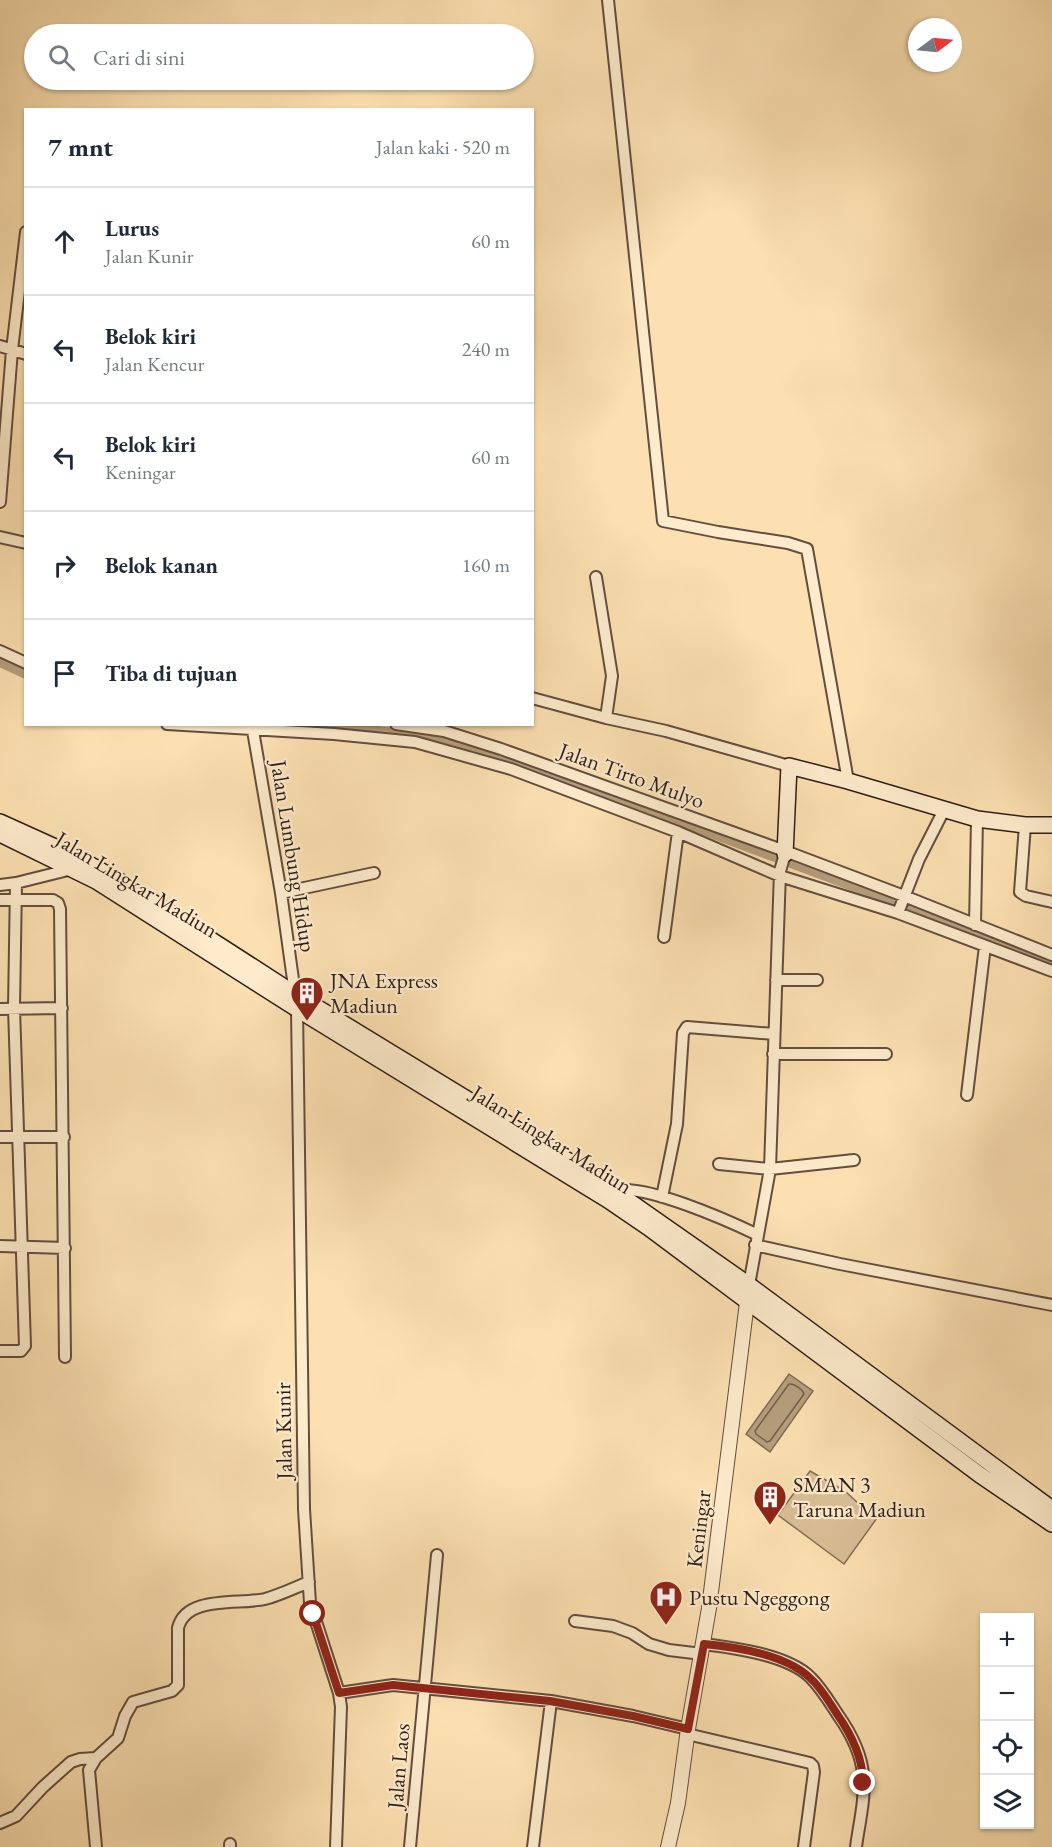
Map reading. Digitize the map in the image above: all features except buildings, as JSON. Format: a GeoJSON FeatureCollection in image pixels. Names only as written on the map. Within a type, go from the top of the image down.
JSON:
{"type":"FeatureCollection","features":[{"type":"Feature","properties":{"kind":"main road"},"geometry":{"type":"LineString","coordinates":[[785,853],[789,766],[977,819],[1025,825],[1052,825]]}},
{"type":"Feature","properties":{"kind":"main road","name":"Jalan Lingkar Madiun"},"geometry":{"type":"LineString","coordinates":[[0,822],[73,855],[123,883],[296,1001]]}},
{"type":"Feature","properties":{"kind":"main road","name":"Jalan Lingkar Madiun"},"geometry":{"type":"LineString","coordinates":[[0,834],[96,881],[612,1195],[908,1412],[1052,1509]]}},
{"type":"Feature","properties":{"kind":"main road","name":"Jalan Lingkar Madiun"},"geometry":{"type":"LineString","coordinates":[[908,1412],[980,1475],[1052,1524]]}},
{"type":"Feature","properties":{"kind":"street"},"geometry":{"type":"LineString","coordinates":[[608,0],[663,521],[788,543],[807,549],[848,781]]}},
{"type":"Feature","properties":{"kind":"street"},"geometry":{"type":"LineString","coordinates":[[0,502],[12,350],[24,249]]}},
{"type":"Feature","properties":{"kind":"street"},"geometry":{"type":"LineString","coordinates":[[0,346],[24,353]]}},
{"type":"Feature","properties":{"kind":"street"},"geometry":{"type":"LineString","coordinates":[[0,537],[24,543]]}},
{"type":"Feature","properties":{"kind":"street"},"geometry":{"type":"LineString","coordinates":[[596,577],[612,676],[606,718]]}},
{"type":"Feature","properties":{"kind":"street"},"geometry":{"type":"LineString","coordinates":[[0,651],[24,662]]}},
{"type":"Feature","properties":{"kind":"street"},"geometry":{"type":"LineString","coordinates":[[534,699],[666,731],[789,766]]}},
{"type":"Feature","properties":{"kind":"street"},"geometry":{"type":"LineString","coordinates":[[210,726],[415,742],[512,770],[678,832],[780,874],[975,925],[1052,955]]}},
{"type":"Feature","properties":{"kind":"street","name":"Jalan Tirto Mulyo"},"geometry":{"type":"LineString","coordinates":[[420,726],[444,728],[785,853],[901,904]]}},
{"type":"Feature","properties":{"kind":"street","name":"Jalan Lumbung Hidup"},"geometry":{"type":"LineString","coordinates":[[252,728],[281,892],[296,1001]]}},
{"type":"Feature","properties":{"kind":"street"},"geometry":{"type":"LineString","coordinates":[[901,904],[919,858],[944,810]]}},
{"type":"Feature","properties":{"kind":"street"},"geometry":{"type":"LineString","coordinates":[[975,925],[977,819]]}},
{"type":"Feature","properties":{"kind":"street"},"geometry":{"type":"LineString","coordinates":[[1025,825],[1020,892],[1026,896],[1052,902]]}},
{"type":"Feature","properties":{"kind":"street"},"geometry":{"type":"LineString","coordinates":[[664,937],[678,832]]}},
{"type":"Feature","properties":{"kind":"street"},"geometry":{"type":"LineString","coordinates":[[748,1293],[770,1169],[780,874],[785,853]]}},
{"type":"Feature","properties":{"kind":"street"},"geometry":{"type":"LineString","coordinates":[[0,885],[72,869]]}},
{"type":"Feature","properties":{"kind":"street"},"geometry":{"type":"LineString","coordinates":[[281,892],[374,873]]}},
{"type":"Feature","properties":{"kind":"street"},"geometry":{"type":"LineString","coordinates":[[0,1351],[21,1351],[25,1346],[14,1008],[16,883]]}},
{"type":"Feature","properties":{"kind":"street"},"geometry":{"type":"LineString","coordinates":[[0,900],[53,900],[58,903],[60,909],[65,1357]]}},
{"type":"Feature","properties":{"kind":"street"},"geometry":{"type":"LineString","coordinates":[[901,904],[985,946],[1052,971]]}},
{"type":"Feature","properties":{"kind":"street"},"geometry":{"type":"LineString","coordinates":[[968,1095],[985,946]]}},
{"type":"Feature","properties":{"kind":"street"},"geometry":{"type":"LineString","coordinates":[[776,980],[817,980]]}},
{"type":"Feature","properties":{"kind":"street","name":"Jalan Kunir"},"geometry":{"type":"LineString","coordinates":[[296,1001],[304,1509],[313,1614],[339,1693],[342,1714],[336,1847]]}},
{"type":"Feature","properties":{"kind":"street"},"geometry":{"type":"LineString","coordinates":[[0,1009],[62,1008]]}},
{"type":"Feature","properties":{"kind":"street"},"geometry":{"type":"LineString","coordinates":[[662,1197],[677,1124],[683,1033],[687,1027],[774,1034]]}},
{"type":"Feature","properties":{"kind":"street"},"geometry":{"type":"LineString","coordinates":[[773,1054],[886,1054]]}},
{"type":"Feature","properties":{"kind":"street"},"geometry":{"type":"LineString","coordinates":[[0,1137],[64,1137]]}},
{"type":"Feature","properties":{"kind":"street"},"geometry":{"type":"LineString","coordinates":[[719,1164],[770,1169],[854,1160]]}},
{"type":"Feature","properties":{"kind":"street"},"geometry":{"type":"LineString","coordinates":[[612,1195],[636,1190],[662,1197],[727,1221],[757,1240],[840,1264],[1052,1305]]}},
{"type":"Feature","properties":{"kind":"street"},"geometry":{"type":"LineString","coordinates":[[0,1246],[65,1248]]}},
{"type":"Feature","properties":{"kind":"street","name":"Keningar"},"geometry":{"type":"LineString","coordinates":[[668,1847],[678,1803],[687,1731],[703,1649],[748,1293]]}},
{"type":"Feature","properties":{"kind":"street","name":"Jalan Laos"},"geometry":{"type":"LineString","coordinates":[[410,1847],[437,1555]]}},
{"type":"Feature","properties":{"kind":"street"},"geometry":{"type":"LineString","coordinates":[[96,1847],[89,1770],[96,1758],[118,1738],[125,1716],[133,1702],[172,1691],[177,1685],[180,1620],[187,1612],[207,1605],[264,1599],[309,1582]]}},
{"type":"Feature","properties":{"kind":"street"},"geometry":{"type":"LineString","coordinates":[[575,1621],[613,1626],[632,1633],[649,1644],[669,1650],[703,1649],[780,1660],[810,1677],[845,1726],[860,1760],[863,1783],[856,1847]]}},
{"type":"Feature","properties":{"kind":"street"},"geometry":{"type":"LineString","coordinates":[[339,1693],[393,1685],[550,1701],[633,1716],[810,1763],[814,1772],[804,1847]]}},
{"type":"Feature","properties":{"kind":"street"},"geometry":{"type":"LineString","coordinates":[[533,1847],[550,1701]]}},
{"type":"Feature","properties":{"kind":"street"},"geometry":{"type":"LineString","coordinates":[[0,1823],[16,1816],[71,1762],[96,1758]]}},
{"type":"Feature","properties":{"kind":"shaded area"},"geometry":{"type":"Polygon","coordinates":[[[810,1471],[845,1491],[873,1517],[877,1518],[844,1564],[778,1515],[810,1471]]]}},
{"type":"Feature","properties":{"kind":"water"},"geometry":{"type":"Polygon","coordinates":[[[789,1374],[813,1391],[770,1452],[746,1434],[789,1374]]]}},
{"type":"Feature","properties":{"kind":"waterway"},"geometry":{"type":"LineString","coordinates":[[0,662],[24,673]]}},
{"type":"Feature","properties":{"kind":"waterway"},"geometry":{"type":"LineString","coordinates":[[339,726],[426,737],[467,747],[692,826]]}},
{"type":"Feature","properties":{"kind":"waterway"},"geometry":{"type":"LineString","coordinates":[[687,824],[1052,961]]}},
{"type":"Feature","properties":{"kind":"place","name":"JNA Express Madiun"},"geometry":{"type":"Point","coordinates":[307,1022]}},
{"type":"Feature","properties":{"kind":"place","name":"SMAN 3 Taruna Madiun"},"geometry":{"type":"Point","coordinates":[770,1526]}},
{"type":"Feature","properties":{"kind":"place","name":"Pustu Ngeggong"},"geometry":{"type":"Point","coordinates":[666,1626]}},
{"type":"Feature","properties":{"kind":"route"},"geometry":{"type":"LineString","coordinates":[[313,1614],[339,1693],[393,1685],[550,1701],[633,1716],[688,1729],[704,1644],[780,1660],[810,1677],[821,1690],[854,1743],[863,1773],[863,1783]]}}]}
